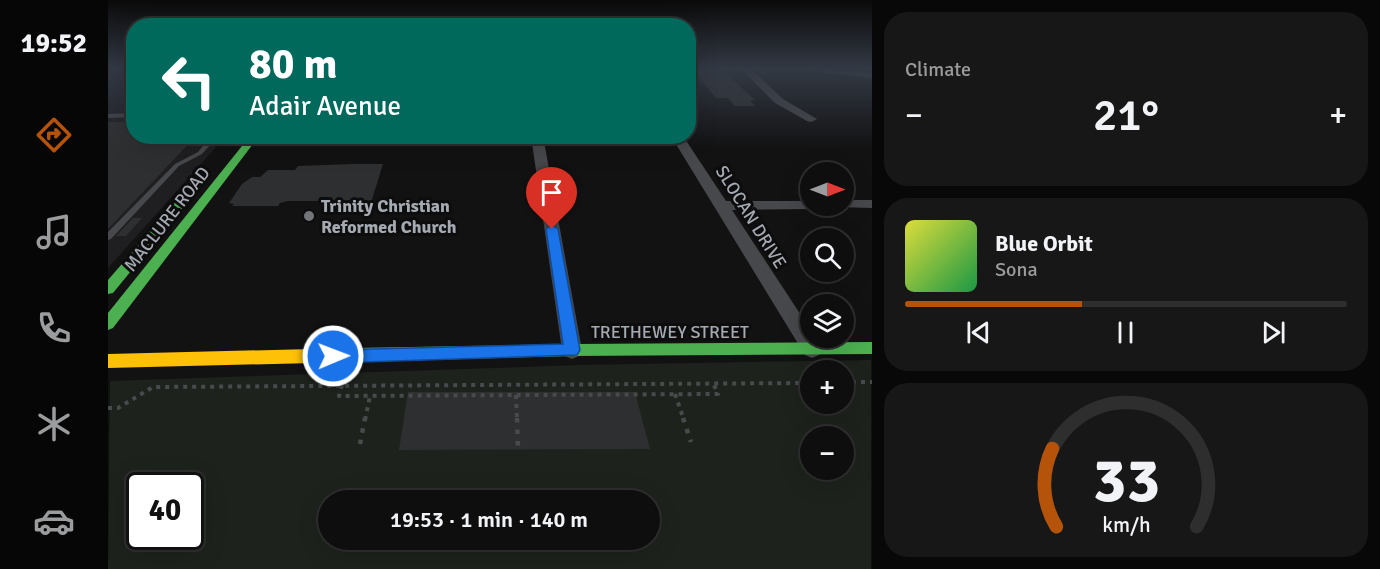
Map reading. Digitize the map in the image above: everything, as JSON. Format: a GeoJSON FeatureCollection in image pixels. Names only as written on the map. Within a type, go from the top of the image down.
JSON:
{"type":"FeatureCollection","features":[{"type":"Feature","properties":{"kind":"street"},"geometry":{"type":"LineString","coordinates":[[773,96],[810,119]]}},
{"type":"Feature","properties":{"kind":"street","name":"MACLURE ROAD"},"geometry":{"type":"LineString","coordinates":[[108,324],[249,144]]}},
{"type":"Feature","properties":{"kind":"street"},"geometry":{"type":"LineString","coordinates":[[538,144],[572,350]]}},
{"type":"Feature","properties":{"kind":"street","name":"SLOCAN DRIVE"},"geometry":{"type":"LineString","coordinates":[[682,144],[812,349]]}},
{"type":"Feature","properties":{"kind":"street","name":"MACLURE ROAD"},"geometry":{"type":"LineString","coordinates":[[108,289],[207,172]]}},
{"type":"Feature","properties":{"kind":"street"},"geometry":{"type":"LineString","coordinates":[[854,204],[872,204]]}},
{"type":"Feature","properties":{"kind":"street"},"geometry":{"type":"LineString","coordinates":[[720,206],[800,205]]}},
{"type":"Feature","properties":{"kind":"street","name":"TRETHEWEY STREET"},"geometry":{"type":"LineString","coordinates":[[108,361],[572,350],[872,348]]}},
{"type":"Feature","properties":{"kind":"lane"},"geometry":{"type":"LineString","coordinates":[[108,116],[126,115]]}},
{"type":"Feature","properties":{"kind":"lane"},"geometry":{"type":"LineString","coordinates":[[108,237],[177,165],[200,153],[208,144]]}},
{"type":"Feature","properties":{"kind":"path"},"geometry":{"type":"LineString","coordinates":[[108,408],[118,408],[153,387],[800,382]]}},
{"type":"Feature","properties":{"kind":"path"},"geometry":{"type":"LineString","coordinates":[[854,382],[872,382]]}},
{"type":"Feature","properties":{"kind":"path"},"geometry":{"type":"LineString","coordinates":[[342,385],[339,396],[718,394],[713,383]]}},
{"type":"Feature","properties":{"kind":"path"},"geometry":{"type":"LineString","coordinates":[[675,394],[691,442]]}},
{"type":"Feature","properties":{"kind":"path"},"geometry":{"type":"LineString","coordinates":[[516,395],[518,449]]}},
{"type":"Feature","properties":{"kind":"path"},"geometry":{"type":"LineString","coordinates":[[360,444],[370,396]]}},
{"type":"Feature","properties":{"kind":"shaded area"},"geometry":{"type":"Polygon","coordinates":[[[108,96],[126,96],[126,144],[219,144],[108,268],[108,96]]]}},
{"type":"Feature","properties":{"kind":"shaded area"},"geometry":{"type":"Polygon","coordinates":[[[854,360],[871,360],[871,569],[108,569],[110,381],[580,365],[800,361],[800,414],[854,414],[854,360]]]}},
{"type":"Feature","properties":{"kind":"building"},"geometry":{"type":"Polygon","coordinates":[[[714,96],[750,96],[755,100],[750,100],[755,106],[735,106],[728,98],[716,98],[714,96]]]}},
{"type":"Feature","properties":{"kind":"building"},"geometry":{"type":"Polygon","coordinates":[[[108,122],[126,122],[126,144],[188,144],[108,229],[108,122]]]}},
{"type":"Feature","properties":{"kind":"building"},"geometry":{"type":"Polygon","coordinates":[[[383,164],[369,209],[338,209],[341,201],[288,201],[278,206],[232,206],[234,204],[229,203],[242,184],[252,177],[260,177],[268,170],[295,170],[298,166],[383,164]]]}},
{"type":"Feature","properties":{"kind":"building"},"geometry":{"type":"Polygon","coordinates":[[[133,218],[142,218],[126,236],[116,236],[133,218]]]}},
{"type":"Feature","properties":{"kind":"building"},"geometry":{"type":"Polygon","coordinates":[[[408,392],[635,392],[650,449],[399,450],[408,392]]]}},
{"type":"Feature","properties":{"kind":"traffic: fast"},"geometry":{"type":"LineString","coordinates":[[108,324],[249,144]]}},
{"type":"Feature","properties":{"kind":"traffic: fast"},"geometry":{"type":"LineString","coordinates":[[108,289],[196,185]]}},
{"type":"Feature","properties":{"kind":"traffic: fast"},"geometry":{"type":"LineString","coordinates":[[352,355],[572,350],[872,348]]}},
{"type":"Feature","properties":{"kind":"traffic: slow"},"geometry":{"type":"LineString","coordinates":[[108,361],[352,355]]}},
{"type":"Feature","properties":{"kind":"place","name":"Trinity Christian Reformed Church"},"geometry":{"type":"Point","coordinates":[309,216]}},
{"type":"Feature","properties":{"kind":"route"},"geometry":{"type":"LineString","coordinates":[[333,356],[572,350],[552,229]]}}]}
